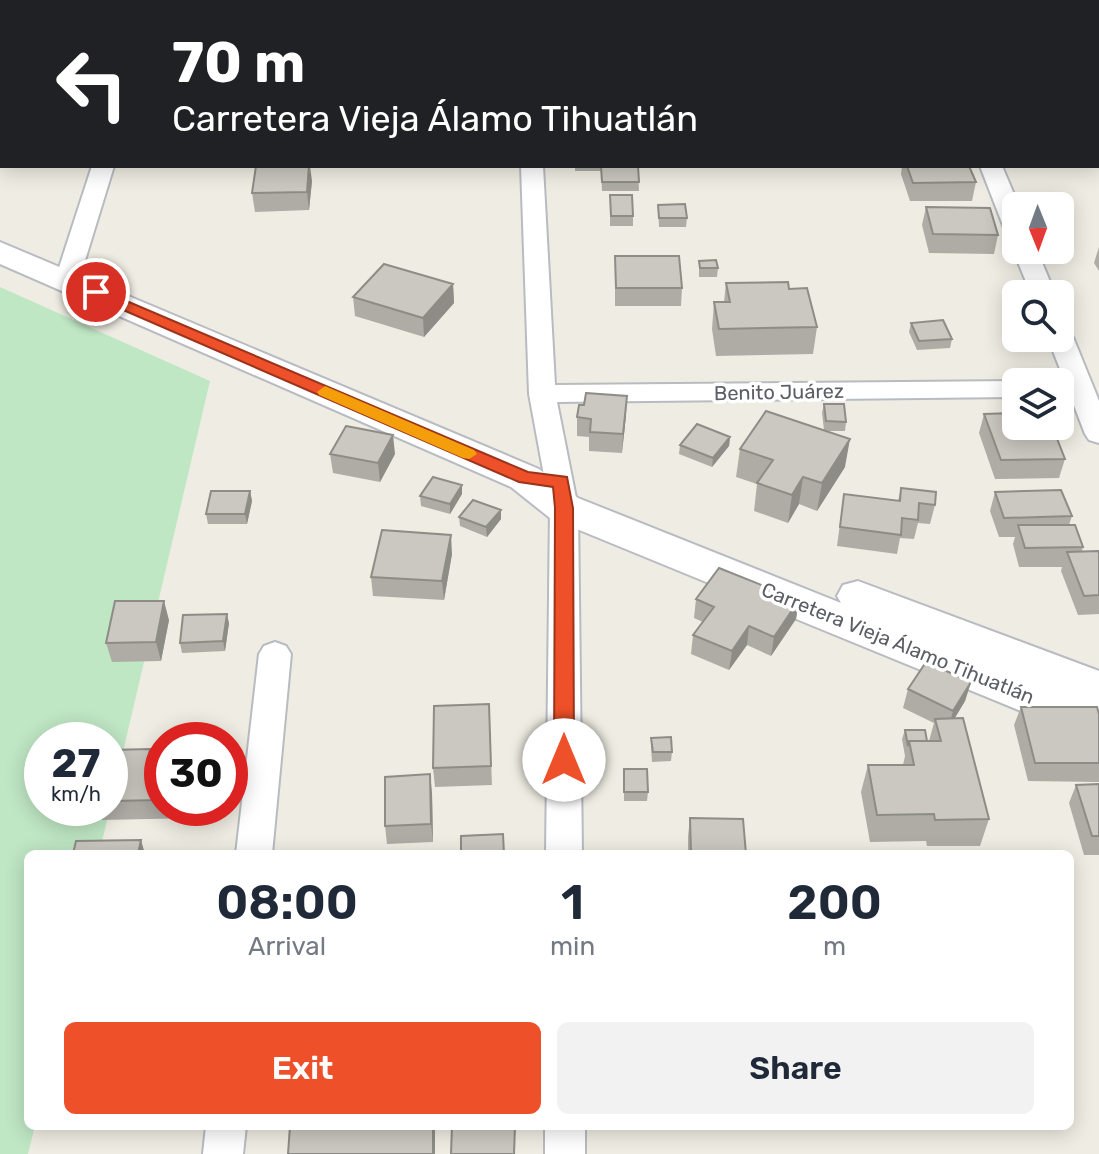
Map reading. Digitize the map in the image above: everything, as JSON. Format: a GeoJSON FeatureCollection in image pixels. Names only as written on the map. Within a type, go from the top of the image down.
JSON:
{"type":"FeatureCollection","features":[{"type":"Feature","properties":{"kind":"main road","name":"Carretera Vieja Álamo Tihuatlán"},"geometry":{"type":"LineString","coordinates":[[0,252],[1099,725]]}},
{"type":"Feature","properties":{"kind":"main road","name":"Carretera Vieja Álamo Tihuatlán"},"geometry":{"type":"LineString","coordinates":[[550,489],[1099,689]]}},
{"type":"Feature","properties":{"kind":"street"},"geometry":{"type":"LineString","coordinates":[[67,280],[102,168]]}},
{"type":"Feature","properties":{"kind":"street"},"geometry":{"type":"LineString","coordinates":[[532,168],[542,394],[550,489],[564,850]]}},
{"type":"Feature","properties":{"kind":"street"},"geometry":{"type":"LineString","coordinates":[[992,168],[1002,193]]}},
{"type":"Feature","properties":{"kind":"street"},"geometry":{"type":"LineString","coordinates":[[1066,352],[1099,434]]}},
{"type":"Feature","properties":{"kind":"street","name":"Benito Juárez"},"geometry":{"type":"LineString","coordinates":[[542,394],[1002,389]]}},
{"type":"Feature","properties":{"kind":"street"},"geometry":{"type":"LineString","coordinates":[[254,850],[275,654]]}},
{"type":"Feature","properties":{"kind":"street"},"geometry":{"type":"LineString","coordinates":[[223,1154],[226,1130]]}},
{"type":"Feature","properties":{"kind":"street"},"geometry":{"type":"LineString","coordinates":[[565,1130],[565,1154]]}},
{"type":"Feature","properties":{"kind":"green space"},"geometry":{"type":"Polygon","coordinates":[[[0,287],[210,381],[128,730],[128,722],[24,722],[24,826],[106,826],[100,850],[24,850],[24,1130],[34,1130],[28,1154],[0,1154],[0,287]]]}},
{"type":"Feature","properties":{"kind":"building"},"geometry":{"type":"Polygon","coordinates":[[[256,168],[309,168],[307,192],[252,193],[256,168]]]}},
{"type":"Feature","properties":{"kind":"building"},"geometry":{"type":"Polygon","coordinates":[[[601,168],[638,168],[639,182],[602,182],[601,168]]]}},
{"type":"Feature","properties":{"kind":"building"},"geometry":{"type":"Polygon","coordinates":[[[908,168],[970,168],[976,182],[913,183],[908,168]]]}},
{"type":"Feature","properties":{"kind":"building"},"geometry":{"type":"Polygon","coordinates":[[[610,195],[632,195],[633,216],[611,216],[610,195]]]}},
{"type":"Feature","properties":{"kind":"building"},"geometry":{"type":"Polygon","coordinates":[[[685,204],[687,218],[659,218],[658,205],[685,204]]]}},
{"type":"Feature","properties":{"kind":"building"},"geometry":{"type":"Polygon","coordinates":[[[926,207],[990,208],[998,235],[933,234],[926,207]]]}},
{"type":"Feature","properties":{"kind":"building"},"geometry":{"type":"Polygon","coordinates":[[[615,256],[679,256],[682,288],[616,288],[615,256]]]}},
{"type":"Feature","properties":{"kind":"building"},"geometry":{"type":"Polygon","coordinates":[[[716,260],[718,268],[700,268],[699,261],[716,260]]]}},
{"type":"Feature","properties":{"kind":"building"},"geometry":{"type":"Polygon","coordinates":[[[384,264],[453,284],[423,318],[353,297],[384,264]]]}},
{"type":"Feature","properties":{"kind":"building"},"geometry":{"type":"Polygon","coordinates":[[[788,282],[789,289],[807,288],[817,327],[719,329],[714,302],[730,302],[726,283],[788,282]]]}},
{"type":"Feature","properties":{"kind":"building"},"geometry":{"type":"Polygon","coordinates":[[[943,320],[952,339],[919,341],[911,323],[943,320]]]}},
{"type":"Feature","properties":{"kind":"building"},"geometry":{"type":"Polygon","coordinates":[[[586,393],[627,396],[623,434],[590,432],[591,419],[577,417],[586,393]]]}},
{"type":"Feature","properties":{"kind":"building"},"geometry":{"type":"Polygon","coordinates":[[[824,404],[844,404],[846,422],[826,421],[824,404]]]}},
{"type":"Feature","properties":{"kind":"building"},"geometry":{"type":"Polygon","coordinates":[[[766,411],[850,439],[822,483],[803,477],[792,495],[757,483],[773,460],[740,449],[766,411]]]}},
{"type":"Feature","properties":{"kind":"building"},"geometry":{"type":"Polygon","coordinates":[[[1002,413],[1002,440],[1058,440],[1065,459],[1001,460],[984,414],[1002,413]]]}},
{"type":"Feature","properties":{"kind":"building"},"geometry":{"type":"Polygon","coordinates":[[[697,424],[730,437],[713,458],[680,445],[697,424]]]}},
{"type":"Feature","properties":{"kind":"building"},"geometry":{"type":"Polygon","coordinates":[[[346,426],[393,435],[378,463],[330,454],[346,426]]]}},
{"type":"Feature","properties":{"kind":"building"},"geometry":{"type":"Polygon","coordinates":[[[433,477],[462,485],[450,504],[420,496],[433,477]]]}},
{"type":"Feature","properties":{"kind":"building"},"geometry":{"type":"Polygon","coordinates":[[[901,488],[936,492],[935,505],[919,503],[918,520],[902,518],[901,535],[840,527],[844,494],[900,501],[901,488]]]}},
{"type":"Feature","properties":{"kind":"building"},"geometry":{"type":"Polygon","coordinates":[[[1061,490],[1072,516],[1004,518],[995,492],[1061,490]]]}},
{"type":"Feature","properties":{"kind":"building"},"geometry":{"type":"Polygon","coordinates":[[[211,491],[250,491],[245,514],[206,514],[211,491]]]}},
{"type":"Feature","properties":{"kind":"building"},"geometry":{"type":"Polygon","coordinates":[[[473,500],[501,510],[486,527],[459,517],[473,500]]]}},
{"type":"Feature","properties":{"kind":"building"},"geometry":{"type":"Polygon","coordinates":[[[1018,525],[1075,525],[1083,547],[1025,548],[1018,525]]]}},
{"type":"Feature","properties":{"kind":"building"},"geometry":{"type":"Polygon","coordinates":[[[382,530],[451,535],[442,581],[371,577],[382,530]]]}},
{"type":"Feature","properties":{"kind":"building"},"geometry":{"type":"Polygon","coordinates":[[[1099,551],[1099,595],[1084,596],[1067,552],[1099,551]]]}},
{"type":"Feature","properties":{"kind":"building"},"geometry":{"type":"Polygon","coordinates":[[[719,568],[799,600],[774,637],[749,626],[732,651],[693,635],[714,607],[696,599],[719,568]]]}},
{"type":"Feature","properties":{"kind":"building"},"geometry":{"type":"Polygon","coordinates":[[[115,601],[164,601],[156,642],[106,643],[115,601]]]}},
{"type":"Feature","properties":{"kind":"building"},"geometry":{"type":"Polygon","coordinates":[[[227,614],[223,641],[180,643],[183,615],[227,614]]]}},
{"type":"Feature","properties":{"kind":"building"},"geometry":{"type":"Polygon","coordinates":[[[926,662],[971,682],[953,711],[908,689],[926,662]]]}},
{"type":"Feature","properties":{"kind":"building"},"geometry":{"type":"Polygon","coordinates":[[[489,704],[491,766],[433,768],[434,706],[489,704]]]}},
{"type":"Feature","properties":{"kind":"building"},"geometry":{"type":"Polygon","coordinates":[[[1021,707],[1097,707],[1099,763],[1035,763],[1021,707]]]}},
{"type":"Feature","properties":{"kind":"building"},"geometry":{"type":"Polygon","coordinates":[[[963,718],[989,819],[935,820],[934,814],[877,815],[868,765],[914,765],[909,741],[941,741],[935,719],[963,718]]]}},
{"type":"Feature","properties":{"kind":"building"},"geometry":{"type":"Polygon","coordinates":[[[905,730],[925,730],[927,741],[909,741],[908,746],[905,730]]]}},
{"type":"Feature","properties":{"kind":"building"},"geometry":{"type":"Polygon","coordinates":[[[671,737],[672,752],[653,752],[651,738],[671,737]]]}},
{"type":"Feature","properties":{"kind":"building"},"geometry":{"type":"Polygon","coordinates":[[[144,749],[144,800],[128,801],[128,750],[144,749]]]}},
{"type":"Feature","properties":{"kind":"building"},"geometry":{"type":"Polygon","coordinates":[[[624,769],[647,769],[648,792],[624,792],[624,769]]]}},
{"type":"Feature","properties":{"kind":"building"},"geometry":{"type":"Polygon","coordinates":[[[430,774],[431,824],[385,826],[385,777],[430,774]]]}},
{"type":"Feature","properties":{"kind":"building"},"geometry":{"type":"Polygon","coordinates":[[[1099,784],[1099,836],[1092,836],[1076,785],[1099,784]]]}},
{"type":"Feature","properties":{"kind":"building"},"geometry":{"type":"Polygon","coordinates":[[[690,818],[743,819],[746,850],[691,850],[690,818]]]}},
{"type":"Feature","properties":{"kind":"building"},"geometry":{"type":"Polygon","coordinates":[[[503,834],[504,850],[461,850],[461,836],[503,834]]]}},
{"type":"Feature","properties":{"kind":"building"},"geometry":{"type":"Polygon","coordinates":[[[141,840],[139,850],[74,850],[76,841],[141,840]]]}},
{"type":"Feature","properties":{"kind":"building"},"geometry":{"type":"Polygon","coordinates":[[[290,1130],[433,1130],[433,1154],[288,1154],[290,1130]]]}},
{"type":"Feature","properties":{"kind":"building"},"geometry":{"type":"Polygon","coordinates":[[[452,1130],[515,1130],[514,1154],[451,1154],[452,1130]]]}},
{"type":"Feature","properties":{"kind":"slow traffic"},"geometry":{"type":"LineString","coordinates":[[325,392],[469,454]]}},
{"type":"Feature","properties":{"kind":"route"},"geometry":{"type":"LineString","coordinates":[[96,292],[525,478],[561,482],[564,508],[564,760]]}}]}
